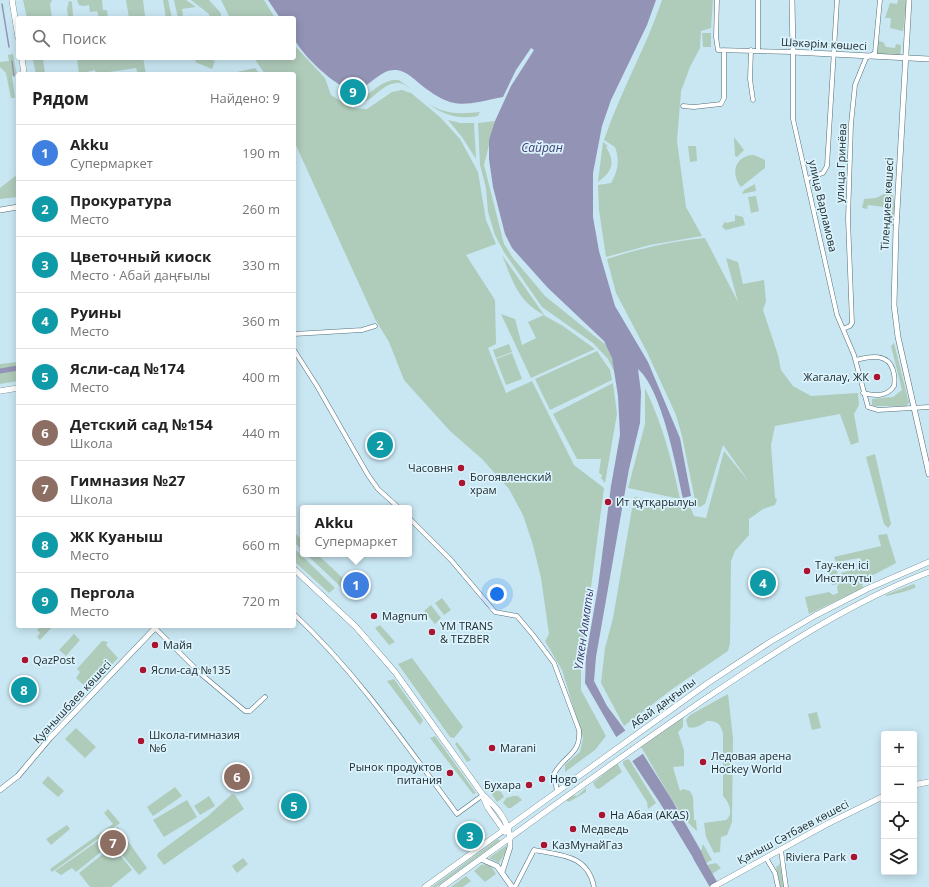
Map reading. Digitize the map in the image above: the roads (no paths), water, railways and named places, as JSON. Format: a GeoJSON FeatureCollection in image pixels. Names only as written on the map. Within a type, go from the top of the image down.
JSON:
{"type":"FeatureCollection","features":[{"type":"Feature","properties":{"kind":"main road"},"geometry":{"type":"LineString","coordinates":[[12,0],[16,25]]}},
{"type":"Feature","properties":{"kind":"main road"},"geometry":{"type":"LineString","coordinates":[[22,60],[24,72]]}},
{"type":"Feature","properties":{"kind":"main road"},"geometry":{"type":"LineString","coordinates":[[0,391],[16,388]]}},
{"type":"Feature","properties":{"kind":"main road","name":"Абай даңғылы"},"geometry":{"type":"LineString","coordinates":[[425,887],[556,791],[708,683],[809,619],[869,588],[929,562]]}},
{"type":"Feature","properties":{"kind":"main road"},"geometry":{"type":"LineString","coordinates":[[296,571],[356,627],[394,672],[482,795],[488,808],[510,838]]}},
{"type":"Feature","properties":{"kind":"main road","name":"Абай даңғылы"},"geometry":{"type":"LineString","coordinates":[[442,887],[623,755],[777,651],[828,620],[929,572]]}},
{"type":"Feature","properties":{"kind":"main road"},"geometry":{"type":"LineString","coordinates":[[917,784],[929,782]]}},
{"type":"Feature","properties":{"kind":"main road"},"geometry":{"type":"LineString","coordinates":[[482,795],[494,805],[509,825],[510,838]]}},
{"type":"Feature","properties":{"kind":"main road","name":"Қаныш Сәтбаев көшесі"},"geometry":{"type":"LineString","coordinates":[[713,887],[881,798]]}},
{"type":"Feature","properties":{"kind":"street","name":"Шәкәрім көшесі"},"geometry":{"type":"LineString","coordinates":[[717,0],[716,37],[718,50],[758,50],[929,58]]}},
{"type":"Feature","properties":{"kind":"street"},"geometry":{"type":"LineString","coordinates":[[758,0],[758,50]]}},
{"type":"Feature","properties":{"kind":"street","name":"улица Варламова"},"geometry":{"type":"LineString","coordinates":[[792,0],[793,119],[837,315],[856,360],[863,393],[868,407],[872,409],[914,407]]}},
{"type":"Feature","properties":{"kind":"street"},"geometry":{"type":"LineString","coordinates":[[807,179],[823,173],[827,166],[837,0]]}},
{"type":"Feature","properties":{"kind":"street","name":"улица Гринёва"},"geometry":{"type":"LineString","coordinates":[[843,329],[850,326],[852,323],[848,219],[851,124],[854,93],[866,58],[875,53],[880,0]]}},
{"type":"Feature","properties":{"kind":"street","name":"Тілендиев көшесі"},"geometry":{"type":"LineString","coordinates":[[909,0],[896,229],[894,305],[898,338],[928,462],[929,474]]}},
{"type":"Feature","properties":{"kind":"street"},"geometry":{"type":"LineString","coordinates":[[683,106],[694,107],[721,104],[724,98],[724,50]]}},
{"type":"Feature","properties":{"kind":"street"},"geometry":{"type":"LineString","coordinates":[[751,50],[750,79],[753,100]]}},
{"type":"Feature","properties":{"kind":"street"},"geometry":{"type":"LineString","coordinates":[[0,210],[16,207]]}},
{"type":"Feature","properties":{"kind":"street"},"geometry":{"type":"LineString","coordinates":[[296,334],[362,330],[375,326]]}},
{"type":"Feature","properties":{"kind":"street"},"geometry":{"type":"LineString","coordinates":[[296,353],[318,386],[368,475],[378,489],[396,505]]}},
{"type":"Feature","properties":{"kind":"street"},"geometry":{"type":"LineString","coordinates":[[856,360],[873,357],[882,358],[891,364],[895,376],[894,386],[886,394],[879,396],[863,393]]}},
{"type":"Feature","properties":{"kind":"street"},"geometry":{"type":"LineString","coordinates":[[914,407],[929,408]]}},
{"type":"Feature","properties":{"kind":"street"},"geometry":{"type":"LineString","coordinates":[[412,521],[451,560],[495,612],[517,616],[533,634],[554,663],[579,730],[580,739],[577,749],[554,774],[556,791]]}},
{"type":"Feature","properties":{"kind":"street"},"geometry":{"type":"LineString","coordinates":[[296,616],[317,636],[366,691],[457,814],[482,795]]}},
{"type":"Feature","properties":{"kind":"street","name":"Қуанышбаев көшесі"},"geometry":{"type":"LineString","coordinates":[[0,790],[18,776],[50,738],[155,628]]}},
{"type":"Feature","properties":{"kind":"street"},"geometry":{"type":"LineString","coordinates":[[157,628],[201,674],[245,711],[250,711],[265,697]]}},
{"type":"Feature","properties":{"kind":"street"},"geometry":{"type":"LineString","coordinates":[[502,872],[510,847],[510,838]]}},
{"type":"Feature","properties":{"kind":"street"},"geometry":{"type":"LineString","coordinates":[[481,859],[492,863],[502,872],[513,887],[534,850],[568,856],[577,860],[592,876],[594,887]]}},
{"type":"Feature","properties":{"kind":"street"},"geometry":{"type":"LineString","coordinates":[[781,850],[786,887]]}},
{"type":"Feature","properties":{"kind":"street"},"geometry":{"type":"LineString","coordinates":[[766,858],[775,873],[778,887]]}},
{"type":"Feature","properties":{"kind":"water","name":"Сайран"},"geometry":{"type":"Polygon","coordinates":[[[268,0],[656,0],[647,25],[611,100],[602,126],[593,173],[593,217],[599,251],[615,306],[648,362],[680,438],[691,496],[683,498],[667,429],[661,411],[647,379],[638,369],[641,392],[640,423],[629,469],[596,657],[594,681],[607,706],[643,754],[672,800],[701,851],[708,867],[701,871],[660,803],[615,735],[585,683],[586,656],[598,587],[611,486],[620,435],[618,396],[612,358],[604,341],[548,288],[512,248],[505,234],[493,187],[489,159],[489,140],[495,121],[511,86],[534,50],[531,48],[516,70],[503,97],[468,104],[451,102],[442,99],[407,74],[397,70],[384,72],[363,87],[351,90],[336,83],[304,54],[296,42],[296,16],[279,16],[268,0]]]}},
{"type":"Feature","properties":{"kind":"waterway"},"geometry":{"type":"LineString","coordinates":[[2,4],[9,47]]}},
{"type":"Feature","properties":{"kind":"waterway"},"geometry":{"type":"LineString","coordinates":[[12,61],[14,76]]}},
{"type":"Feature","properties":{"kind":"waterway"},"geometry":{"type":"LineString","coordinates":[[0,371],[16,368]]}},
{"type":"Feature","properties":{"kind":"waterway","name":"Үлкен Алматы"},"geometry":{"type":"LineString","coordinates":[[698,858],[715,887]]}},
{"type":"Feature","properties":{"kind":"place","name":"Пергола"},"geometry":{"type":"Point","coordinates":[353,92]}},
{"type":"Feature","properties":{"kind":"place","name":"Жагалау, ЖК"},"geometry":{"type":"Point","coordinates":[877,377]}},
{"type":"Feature","properties":{"kind":"place","name":"Прокуратура"},"geometry":{"type":"Point","coordinates":[380,445]}},
{"type":"Feature","properties":{"kind":"place","name":"Часовня"},"geometry":{"type":"Point","coordinates":[461,468]}},
{"type":"Feature","properties":{"kind":"place","name":"Богоявленский храм"},"geometry":{"type":"Point","coordinates":[462,483]}},
{"type":"Feature","properties":{"kind":"place","name":"Ит құтқарылуы"},"geometry":{"type":"Point","coordinates":[608,502]}},
{"type":"Feature","properties":{"kind":"place","name":"Тау-кен ісі Институты"},"geometry":{"type":"Point","coordinates":[807,571]}},
{"type":"Feature","properties":{"kind":"place","name":"Руины"},"geometry":{"type":"Point","coordinates":[763,583]}},
{"type":"Feature","properties":{"kind":"place","name":"Akku"},"geometry":{"type":"Point","coordinates":[356,585]}},
{"type":"Feature","properties":{"kind":"place","name":"Magnum"},"geometry":{"type":"Point","coordinates":[374,616]}},
{"type":"Feature","properties":{"kind":"place","name":"YM TRANS & TEZBER"},"geometry":{"type":"Point","coordinates":[432,632]}},
{"type":"Feature","properties":{"kind":"place","name":"Майя"},"geometry":{"type":"Point","coordinates":[155,645]}},
{"type":"Feature","properties":{"kind":"place","name":"QazPost"},"geometry":{"type":"Point","coordinates":[25,660]}},
{"type":"Feature","properties":{"kind":"place","name":"Ясли-сад №135"},"geometry":{"type":"Point","coordinates":[143,670]}},
{"type":"Feature","properties":{"kind":"place","name":"ЖК Куаныш"},"geometry":{"type":"Point","coordinates":[24,690]}},
{"type":"Feature","properties":{"kind":"place","name":"Школа-гимназия №6"},"geometry":{"type":"Point","coordinates":[141,741]}},
{"type":"Feature","properties":{"kind":"place","name":"Marani"},"geometry":{"type":"Point","coordinates":[492,748]}},
{"type":"Feature","properties":{"kind":"place","name":"Ледовая арена Hockey World"},"geometry":{"type":"Point","coordinates":[703,762]}},
{"type":"Feature","properties":{"kind":"place","name":"Рынок продуктов питания"},"geometry":{"type":"Point","coordinates":[450,773]}},
{"type":"Feature","properties":{"kind":"place","name":"Детский сад №154"},"geometry":{"type":"Point","coordinates":[237,777]}},
{"type":"Feature","properties":{"kind":"place","name":"Hogo"},"geometry":{"type":"Point","coordinates":[542,779]}},
{"type":"Feature","properties":{"kind":"place","name":"Бухара"},"geometry":{"type":"Point","coordinates":[529,785]}},
{"type":"Feature","properties":{"kind":"place","name":"Ясли-сад №174"},"geometry":{"type":"Point","coordinates":[294,806]}},
{"type":"Feature","properties":{"kind":"place","name":"На Абая (AKAS)"},"geometry":{"type":"Point","coordinates":[602,815]}},
{"type":"Feature","properties":{"kind":"place","name":"Медведь"},"geometry":{"type":"Point","coordinates":[573,829]}},
{"type":"Feature","properties":{"kind":"place","name":"Цветочный киоск"},"geometry":{"type":"Point","coordinates":[470,836]}},
{"type":"Feature","properties":{"kind":"place","name":"Гимназия №27"},"geometry":{"type":"Point","coordinates":[113,843]}},
{"type":"Feature","properties":{"kind":"place","name":"КазМунайГаз"},"geometry":{"type":"Point","coordinates":[544,845]}},
{"type":"Feature","properties":{"kind":"place","name":"Riviera Park"},"geometry":{"type":"Point","coordinates":[854,857]}}]}
